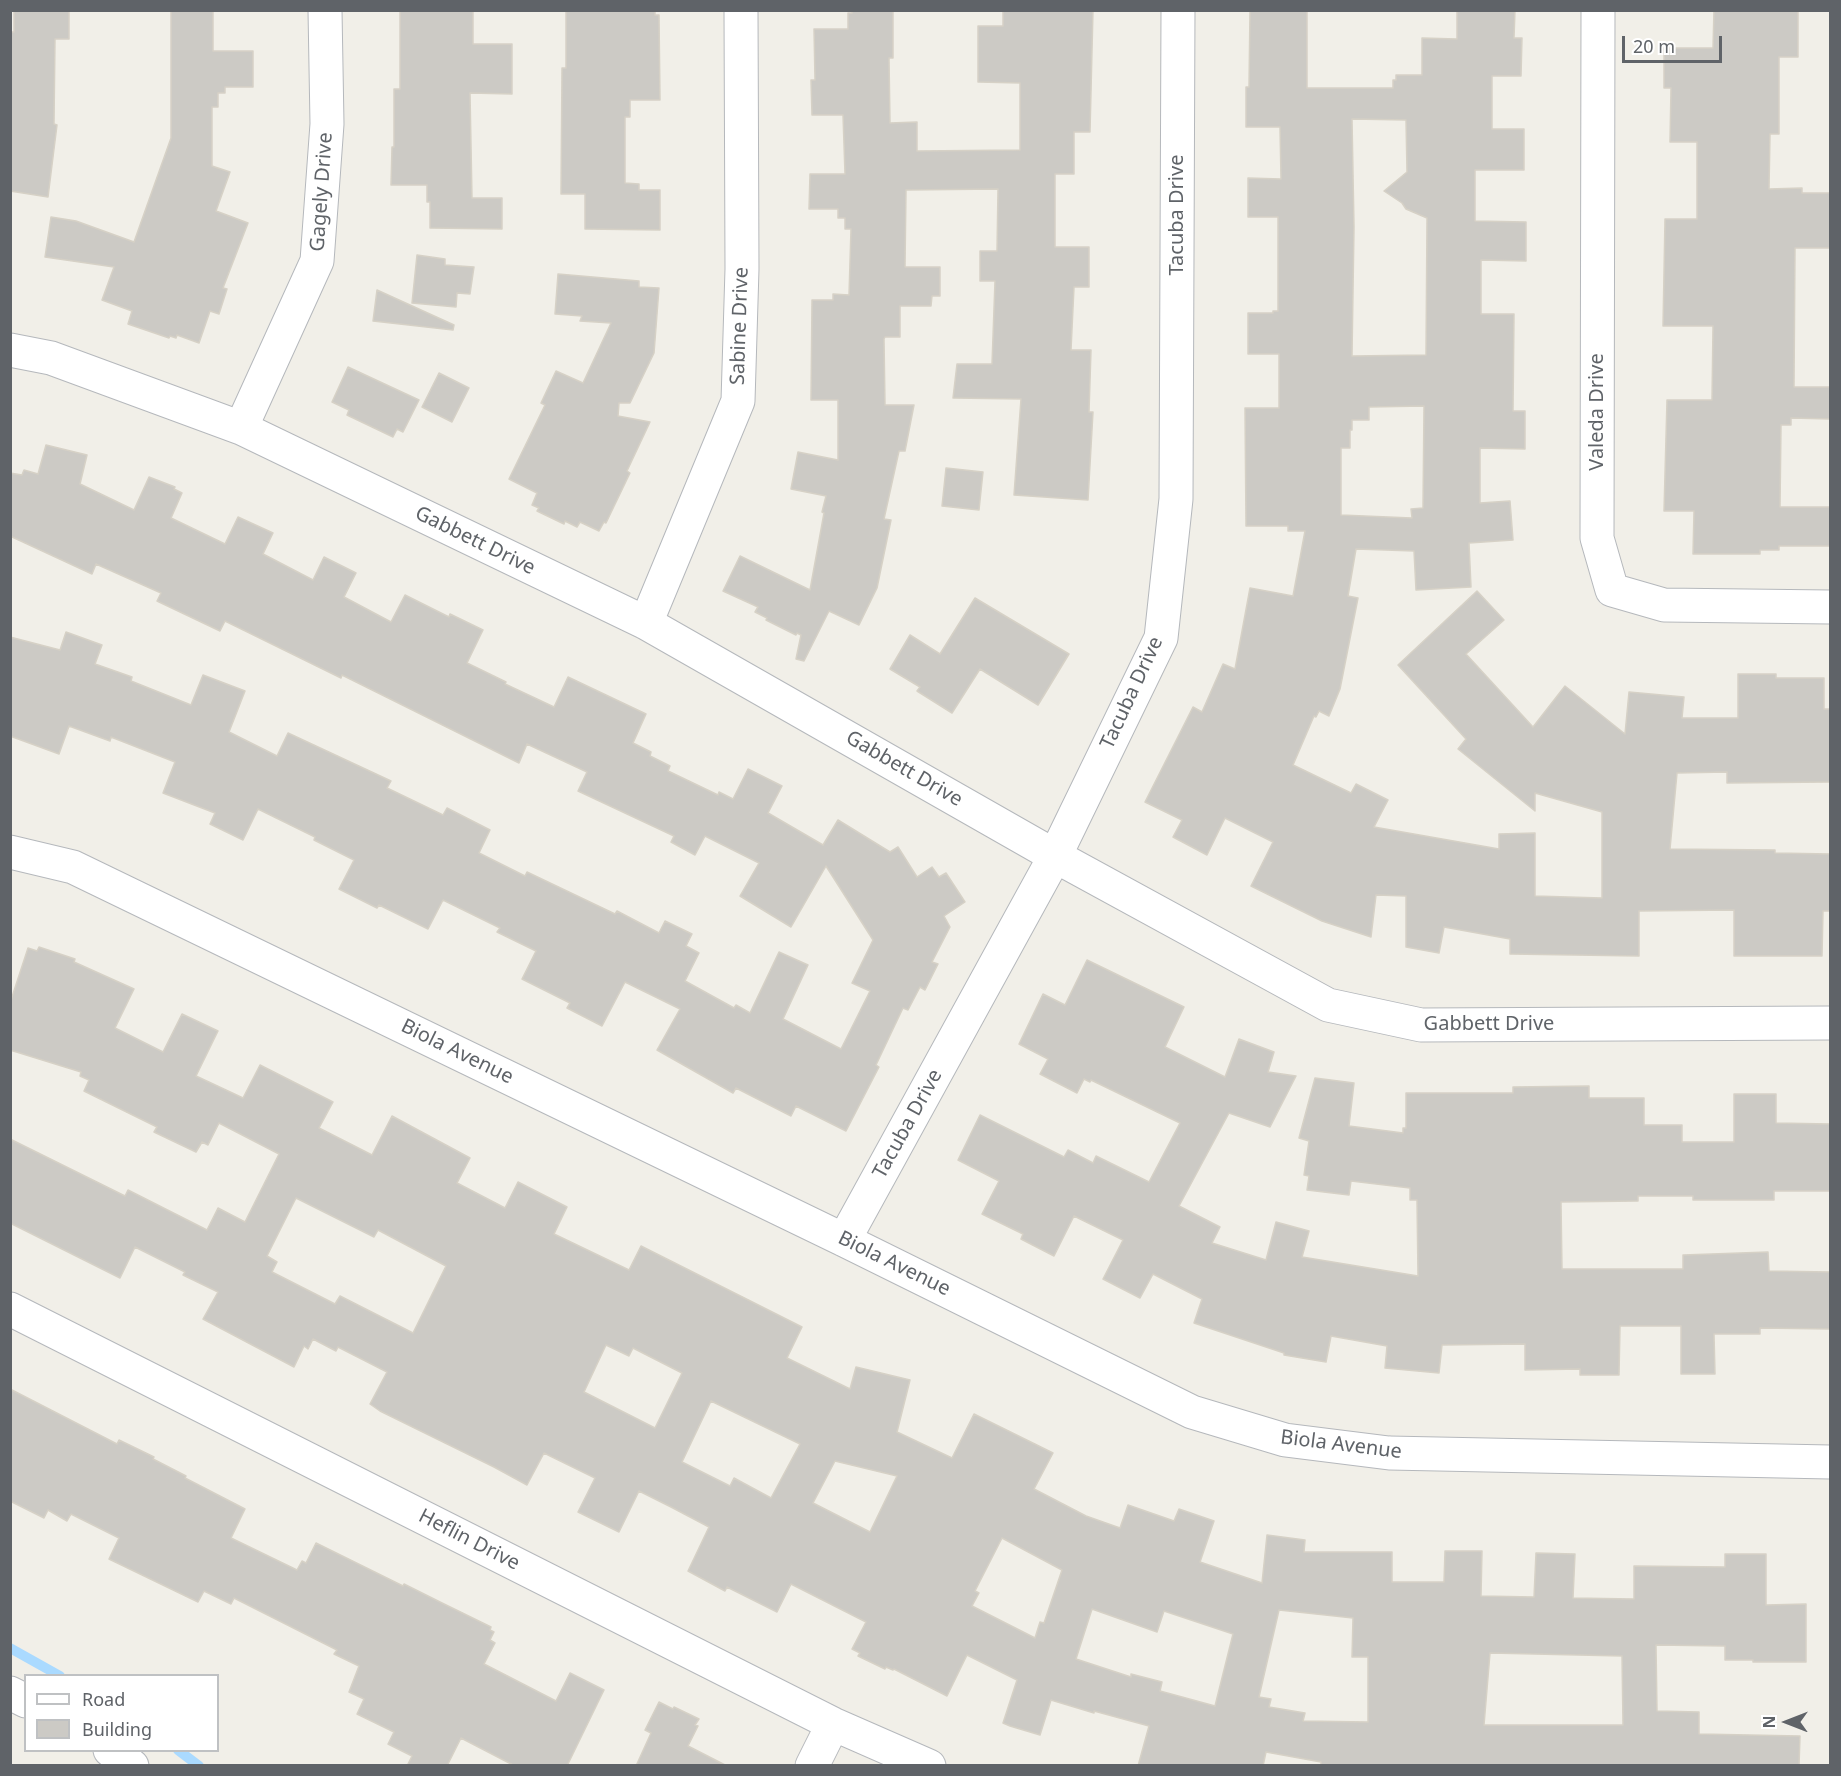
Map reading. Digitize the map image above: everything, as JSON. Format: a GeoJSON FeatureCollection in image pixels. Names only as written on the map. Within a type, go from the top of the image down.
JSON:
{"type":"FeatureCollection","features":[{"type":"Feature","properties":{"kind":"street","name":"Gagely Drive"},"geometry":{"type":"LineString","coordinates":[[241,428],[317,261],[327,124],[325,10]]}},
{"type":"Feature","properties":{"kind":"street","name":"Sabine Drive"},"geometry":{"type":"LineString","coordinates":[[646,623],[738,401],[742,269],[741,10]]}},
{"type":"Feature","properties":{"kind":"street","name":"Tacuba Drive"},"geometry":{"type":"LineString","coordinates":[[844,1240],[1055,856],[1161,638],[1176,499],[1178,10]]}},
{"type":"Feature","properties":{"kind":"street","name":"Valeda Drive"},"geometry":{"type":"LineString","coordinates":[[1598,10],[1596,538],[1611,590],[1664,605],[1830,607]]}},
{"type":"Feature","properties":{"kind":"street","name":"Gabbett Drive"},"geometry":{"type":"LineString","coordinates":[[10,350],[51,358],[241,428],[646,623],[1055,856],[1328,1005],[1421,1025],[1830,1023]]}},
{"type":"Feature","properties":{"kind":"street","name":"Biola Avenue"},"geometry":{"type":"LineString","coordinates":[[10,852],[73,867],[844,1240],[1192,1412],[1285,1440],[1389,1453],[1830,1462]]}},
{"type":"Feature","properties":{"kind":"street","name":"Heflin Drive"},"geometry":{"type":"LineString","coordinates":[[10,1309],[833,1724],[929,1766]]}},
{"type":"Feature","properties":{"kind":"street"},"geometry":{"type":"LineString","coordinates":[[10,1694],[24,1700]]}},
{"type":"Feature","properties":{"kind":"street"},"geometry":{"type":"LineString","coordinates":[[812,1766],[833,1724]]}},
{"type":"Feature","properties":{"kind":"street"},"geometry":{"type":"LineString","coordinates":[[114,1752],[132,1766]]}},
{"type":"Feature","properties":{"kind":"building"},"geometry":{"type":"Polygon","coordinates":[[[14,10],[69,11],[69,39],[55,39],[54,124],[57,125],[48,197],[10,191],[10,32],[14,32],[14,10]]]}},
{"type":"Feature","properties":{"kind":"building"},"geometry":{"type":"Polygon","coordinates":[[[171,10],[213,10],[213,51],[253,51],[253,87],[225,87],[225,93],[218,93],[218,107],[212,107],[212,166],[230,172],[216,211],[248,223],[223,288],[227,289],[219,314],[210,311],[199,343],[177,335],[176,338],[170,336],[169,338],[128,324],[132,311],[102,300],[114,267],[45,257],[51,217],[76,221],[134,242],[171,138],[171,10]]]}},
{"type":"Feature","properties":{"kind":"building"},"geometry":{"type":"Polygon","coordinates":[[[473,10],[473,44],[512,44],[512,94],[470,93],[472,198],[502,198],[502,229],[430,228],[430,202],[427,202],[427,185],[391,185],[392,147],[394,147],[394,89],[400,89],[400,11],[473,10]]]}},
{"type":"Feature","properties":{"kind":"building"},"geometry":{"type":"Polygon","coordinates":[[[566,10],[655,10],[655,15],[659,15],[660,100],[630,100],[630,117],[625,117],[625,183],[639,184],[639,190],[660,190],[660,230],[585,229],[585,194],[561,194],[562,68],[566,68],[566,10]]]}},
{"type":"Feature","properties":{"kind":"building"},"geometry":{"type":"Polygon","coordinates":[[[852,10],[893,10],[893,58],[889,58],[890,123],[917,122],[917,151],[1020,150],[1020,83],[978,82],[978,26],[1003,26],[1003,10],[1093,10],[1090,132],[1074,132],[1074,174],[1055,174],[1055,247],[1089,247],[1089,287],[1074,287],[1071,350],[1091,350],[1089,412],[1093,412],[1088,500],[1014,495],[1021,399],[953,398],[957,364],[992,364],[995,281],[980,281],[980,251],[997,251],[998,189],[906,190],[905,267],[940,267],[940,296],[932,296],[931,306],[900,306],[900,337],[885,337],[884,339],[885,405],[914,405],[905,451],[899,451],[884,519],[891,520],[877,588],[859,625],[829,611],[804,661],[796,659],[801,635],[797,633],[796,635],[766,620],[767,618],[755,612],[758,607],[723,591],[740,556],[810,590],[826,496],[791,489],[798,452],[838,460],[838,400],[811,400],[812,300],[833,300],[833,294],[849,295],[851,229],[845,229],[845,218],[838,218],[838,209],[809,209],[810,174],[845,174],[843,115],[812,115],[811,80],[815,80],[814,29],[848,29],[848,13],[852,13],[852,10]]]}},
{"type":"Feature","properties":{"kind":"building"},"geometry":{"type":"Polygon","coordinates":[[[1250,10],[1307,10],[1307,88],[1393,88],[1396,75],[1422,75],[1422,38],[1457,39],[1457,10],[1515,10],[1514,38],[1522,38],[1521,76],[1492,76],[1492,129],[1524,129],[1524,170],[1475,170],[1475,221],[1526,222],[1526,261],[1481,260],[1481,314],[1514,314],[1513,411],[1525,411],[1525,449],[1480,448],[1480,503],[1510,501],[1513,540],[1469,543],[1471,587],[1416,590],[1414,551],[1356,549],[1348,596],[1358,598],[1340,689],[1329,716],[1319,711],[1316,717],[1314,716],[1293,765],[1351,793],[1356,784],[1388,800],[1374,827],[1499,849],[1499,834],[1535,833],[1535,896],[1602,898],[1602,812],[1535,793],[1535,811],[1458,749],[1466,739],[1398,665],[1477,591],[1504,620],[1466,654],[1533,727],[1565,686],[1625,734],[1629,692],[1684,697],[1682,718],[1738,718],[1738,674],[1776,674],[1776,678],[1824,678],[1824,709],[1830,709],[1830,782],[1727,783],[1727,772],[1677,773],[1670,849],[1775,850],[1775,853],[1830,854],[1830,911],[1823,911],[1822,956],[1734,956],[1734,910],[1639,911],[1639,956],[1510,954],[1510,939],[1444,927],[1439,953],[1406,947],[1406,896],[1376,895],[1371,937],[1322,921],[1251,886],[1273,842],[1225,818],[1207,855],[1173,837],[1182,820],[1145,802],[1193,707],[1202,712],[1223,664],[1235,669],[1250,588],[1293,596],[1305,531],[1288,531],[1288,526],[1246,526],[1245,408],[1279,408],[1279,354],[1248,354],[1248,313],[1278,311],[1278,217],[1248,217],[1248,178],[1281,179],[1280,127],[1246,127],[1246,87],[1249,87],[1250,10]],[[1352,119],[1354,227],[1352,356],[1426,355],[1427,218],[1406,209],[1402,203],[1384,191],[1407,172],[1406,120],[1352,119]],[[1424,406],[1369,407],[1369,420],[1352,420],[1350,448],[1341,448],[1341,515],[1412,518],[1411,509],[1423,508],[1424,406]]]}},
{"type":"Feature","properties":{"kind":"building"},"geometry":{"type":"Polygon","coordinates":[[[1714,10],[1798,10],[1798,57],[1779,57],[1779,134],[1770,134],[1769,189],[1802,188],[1802,193],[1830,193],[1830,248],[1795,248],[1794,387],[1830,387],[1830,419],[1791,418],[1791,425],[1781,425],[1780,507],[1830,507],[1830,546],[1779,546],[1779,550],[1760,550],[1760,554],[1693,554],[1694,511],[1664,511],[1667,400],[1712,400],[1713,326],[1663,326],[1665,219],[1697,219],[1697,142],[1670,142],[1671,88],[1664,88],[1664,48],[1713,48],[1714,10]]]}},
{"type":"Feature","properties":{"kind":"building"},"geometry":{"type":"Polygon","coordinates":[[[417,255],[445,259],[445,265],[474,267],[470,294],[457,293],[456,307],[412,303],[417,255]]]}},
{"type":"Feature","properties":{"kind":"building"},"geometry":{"type":"Polygon","coordinates":[[[558,274],[639,281],[639,287],[659,288],[654,353],[630,403],[619,403],[618,416],[650,422],[627,471],[630,473],[606,523],[604,522],[599,531],[580,522],[577,527],[565,521],[564,524],[537,511],[539,508],[532,505],[537,493],[509,479],[545,405],[541,403],[556,371],[583,383],[611,323],[580,321],[582,316],[555,314],[558,274]]]}},
{"type":"Feature","properties":{"kind":"building"},"geometry":{"type":"Polygon","coordinates":[[[377,290],[454,325],[453,330],[373,321],[377,290]]]}},
{"type":"Feature","properties":{"kind":"building"},"geometry":{"type":"Polygon","coordinates":[[[348,367],[419,400],[403,432],[397,429],[393,437],[347,415],[349,410],[332,402],[348,367]]]}},
{"type":"Feature","properties":{"kind":"building"},"geometry":{"type":"Polygon","coordinates":[[[439,373],[469,388],[452,422],[422,407],[439,373]]]}},
{"type":"Feature","properties":{"kind":"building"},"geometry":{"type":"Polygon","coordinates":[[[46,445],[87,455],[80,484],[134,510],[149,477],[175,487],[174,489],[182,493],[171,518],[225,544],[238,517],[273,533],[263,554],[313,580],[324,557],[356,573],[344,597],[391,622],[405,595],[449,617],[450,614],[483,630],[467,663],[554,707],[568,677],[646,714],[633,743],[651,752],[650,756],[670,766],[668,771],[718,795],[719,792],[733,799],[748,769],[782,786],[768,813],[823,845],[838,820],[890,852],[898,847],[917,877],[932,867],[939,877],[946,873],[965,902],[944,916],[950,927],[932,962],[938,964],[925,990],[920,987],[908,1010],[903,1008],[876,1065],[879,1067],[846,1131],[796,1106],[791,1116],[736,1088],[733,1093],[657,1050],[680,1009],[625,982],[602,1026],[567,1008],[570,1003],[522,979],[536,951],[497,932],[500,928],[443,900],[428,929],[379,905],[377,908],[339,889],[354,860],[314,840],[315,837],[258,809],[243,840],[210,824],[215,813],[163,793],[175,762],[111,737],[110,741],[69,726],[59,754],[10,736],[10,637],[60,650],[66,632],[102,645],[95,664],[132,677],[131,681],[191,705],[203,675],[245,691],[229,732],[277,756],[288,733],[391,781],[387,788],[443,815],[447,808],[490,830],[479,853],[525,876],[527,872],[615,914],[617,911],[659,933],[665,921],[692,934],[686,946],[699,953],[685,981],[734,1008],[736,1005],[750,1013],[779,952],[808,965],[783,1019],[841,1049],[870,991],[852,983],[873,940],[826,866],[791,927],[740,896],[759,863],[705,836],[695,855],[671,842],[674,836],[578,791],[587,772],[527,744],[519,763],[342,675],[341,678],[225,621],[220,631],[157,601],[161,593],[96,564],[92,574],[10,536],[10,473],[22,475],[24,470],[38,474],[46,445]]]}},
{"type":"Feature","properties":{"kind":"building"},"geometry":{"type":"Polygon","coordinates":[[[946,468],[983,472],[979,510],[942,506],[946,468]]]}},
{"type":"Feature","properties":{"kind":"building"},"geometry":{"type":"Polygon","coordinates":[[[975,598],[1069,654],[1038,705],[980,669],[952,713],[917,691],[920,687],[890,669],[910,635],[940,654],[975,598]]]}},
{"type":"Feature","properties":{"kind":"building"},"geometry":{"type":"Polygon","coordinates":[[[39,947],[75,959],[74,962],[134,989],[115,1028],[163,1052],[182,1014],[218,1031],[196,1076],[243,1098],[260,1065],[333,1102],[319,1128],[372,1155],[392,1116],[470,1158],[457,1183],[505,1208],[518,1182],[567,1207],[554,1234],[629,1270],[641,1246],[802,1327],[787,1358],[850,1389],[856,1367],[910,1380],[897,1432],[952,1458],[974,1414],[1053,1453],[1034,1489],[1086,1516],[1120,1528],[1128,1505],[1174,1521],[1179,1509],[1214,1521],[1200,1562],[1262,1583],[1267,1535],[1305,1540],[1304,1552],[1392,1552],[1392,1582],[1444,1582],[1445,1551],[1482,1551],[1481,1596],[1534,1597],[1536,1553],[1575,1554],[1573,1598],[1634,1599],[1634,1566],[1725,1567],[1725,1554],[1766,1554],[1766,1605],[1806,1604],[1806,1662],[1725,1660],[1725,1646],[1656,1645],[1657,1711],[1699,1712],[1699,1734],[1800,1736],[1799,1766],[1321,1766],[1321,1762],[1266,1752],[1263,1766],[1138,1766],[1149,1726],[1051,1700],[1040,1735],[1010,1726],[1003,1723],[1017,1680],[967,1655],[947,1696],[894,1669],[886,1667],[885,1669],[858,1656],[860,1653],[852,1649],[866,1622],[791,1584],[777,1612],[727,1587],[725,1591],[688,1571],[709,1527],[671,1507],[639,1491],[619,1532],[578,1512],[595,1478],[544,1453],[527,1485],[380,1411],[370,1404],[387,1372],[338,1347],[336,1351],[313,1339],[308,1349],[304,1346],[294,1367],[203,1319],[218,1292],[183,1275],[185,1272],[135,1247],[120,1278],[10,1223],[10,1139],[125,1196],[128,1190],[207,1230],[218,1208],[245,1222],[279,1154],[219,1123],[208,1145],[202,1142],[196,1152],[154,1132],[157,1127],[84,1091],[89,1080],[80,1076],[81,1072],[10,1050],[10,1003],[28,948],[37,951],[39,947]],[[296,1198],[267,1256],[277,1262],[272,1272],[335,1304],[340,1296],[413,1333],[446,1266],[378,1230],[374,1237],[296,1198]],[[606,1345],[584,1392],[655,1428],[682,1373],[633,1348],[629,1356],[606,1345]],[[711,1401],[682,1462],[730,1486],[734,1478],[771,1498],[800,1444],[711,1401]],[[835,1461],[813,1503],[870,1532],[897,1476],[835,1461]],[[1002,1538],[975,1591],[979,1593],[972,1606],[1035,1638],[1040,1622],[1044,1623],[1062,1570],[1002,1538]],[[1092,1609],[1076,1659],[1131,1677],[1131,1674],[1162,1682],[1160,1691],[1215,1706],[1233,1634],[1164,1611],[1157,1632],[1092,1609]],[[1279,1610],[1259,1697],[1271,1699],[1269,1707],[1305,1713],[1303,1721],[1368,1722],[1368,1657],[1352,1657],[1353,1618],[1279,1610]],[[1490,1653],[1484,1725],[1623,1725],[1622,1656],[1490,1653]]]}},
{"type":"Feature","properties":{"kind":"building"},"geometry":{"type":"Polygon","coordinates":[[[1087,960],[1184,1007],[1165,1047],[1225,1077],[1239,1039],[1274,1052],[1268,1072],[1296,1076],[1270,1127],[1229,1113],[1179,1206],[1220,1227],[1212,1243],[1266,1260],[1276,1222],[1309,1231],[1302,1257],[1418,1276],[1417,1200],[1410,1200],[1410,1188],[1351,1181],[1349,1195],[1307,1190],[1309,1176],[1304,1175],[1309,1141],[1299,1138],[1315,1078],[1354,1083],[1349,1126],[1403,1133],[1403,1128],[1406,1128],[1406,1093],[1513,1093],[1513,1087],[1589,1086],[1589,1098],[1644,1098],[1644,1125],[1682,1125],[1682,1142],[1734,1142],[1734,1094],[1776,1094],[1776,1123],[1830,1124],[1830,1191],[1774,1191],[1774,1200],[1693,1200],[1693,1196],[1638,1196],[1638,1201],[1561,1202],[1562,1269],[1683,1269],[1683,1255],[1768,1252],[1769,1271],[1830,1272],[1830,1329],[1760,1328],[1760,1334],[1714,1334],[1715,1374],[1681,1374],[1681,1326],[1620,1326],[1619,1375],[1580,1375],[1580,1369],[1525,1370],[1525,1344],[1442,1345],[1439,1373],[1385,1368],[1387,1346],[1331,1336],[1326,1362],[1284,1355],[1284,1353],[1194,1323],[1202,1299],[1153,1274],[1140,1298],[1103,1279],[1123,1240],[1074,1216],[1054,1256],[1021,1239],[1023,1234],[982,1214],[999,1181],[958,1160],[980,1115],[1064,1157],[1068,1150],[1093,1163],[1096,1156],[1149,1182],[1180,1123],[1091,1080],[1090,1082],[1084,1079],[1077,1093],[1040,1074],[1048,1059],[1019,1044],[1043,994],[1065,1005],[1087,960]]]}},
{"type":"Feature","properties":{"kind":"building"},"geometry":{"type":"Polygon","coordinates":[[[10,1389],[117,1444],[119,1440],[154,1457],[153,1459],[186,1476],[185,1478],[245,1509],[231,1538],[297,1570],[302,1561],[306,1563],[316,1543],[491,1627],[490,1630],[494,1632],[490,1640],[495,1643],[484,1664],[556,1701],[570,1673],[604,1690],[567,1766],[515,1766],[461,1738],[447,1766],[407,1766],[412,1756],[388,1744],[394,1732],[357,1714],[364,1699],[349,1692],[359,1666],[334,1654],[337,1650],[234,1598],[231,1604],[204,1591],[198,1602],[109,1559],[119,1538],[71,1514],[67,1521],[48,1510],[44,1518],[10,1501],[10,1389]]]}},
{"type":"Feature","properties":{"kind":"building"},"geometry":{"type":"Polygon","coordinates":[[[659,1702],[699,1719],[688,1746],[727,1766],[636,1766],[651,1733],[645,1730],[659,1702]]]}},
{"type":"Feature","properties":{"kind":"waterway"},"geometry":{"type":"LineString","coordinates":[[10,1648],[56,1674]]}},
{"type":"Feature","properties":{"kind":"waterway"},"geometry":{"type":"LineString","coordinates":[[181,1752],[199,1766]]}}]}
